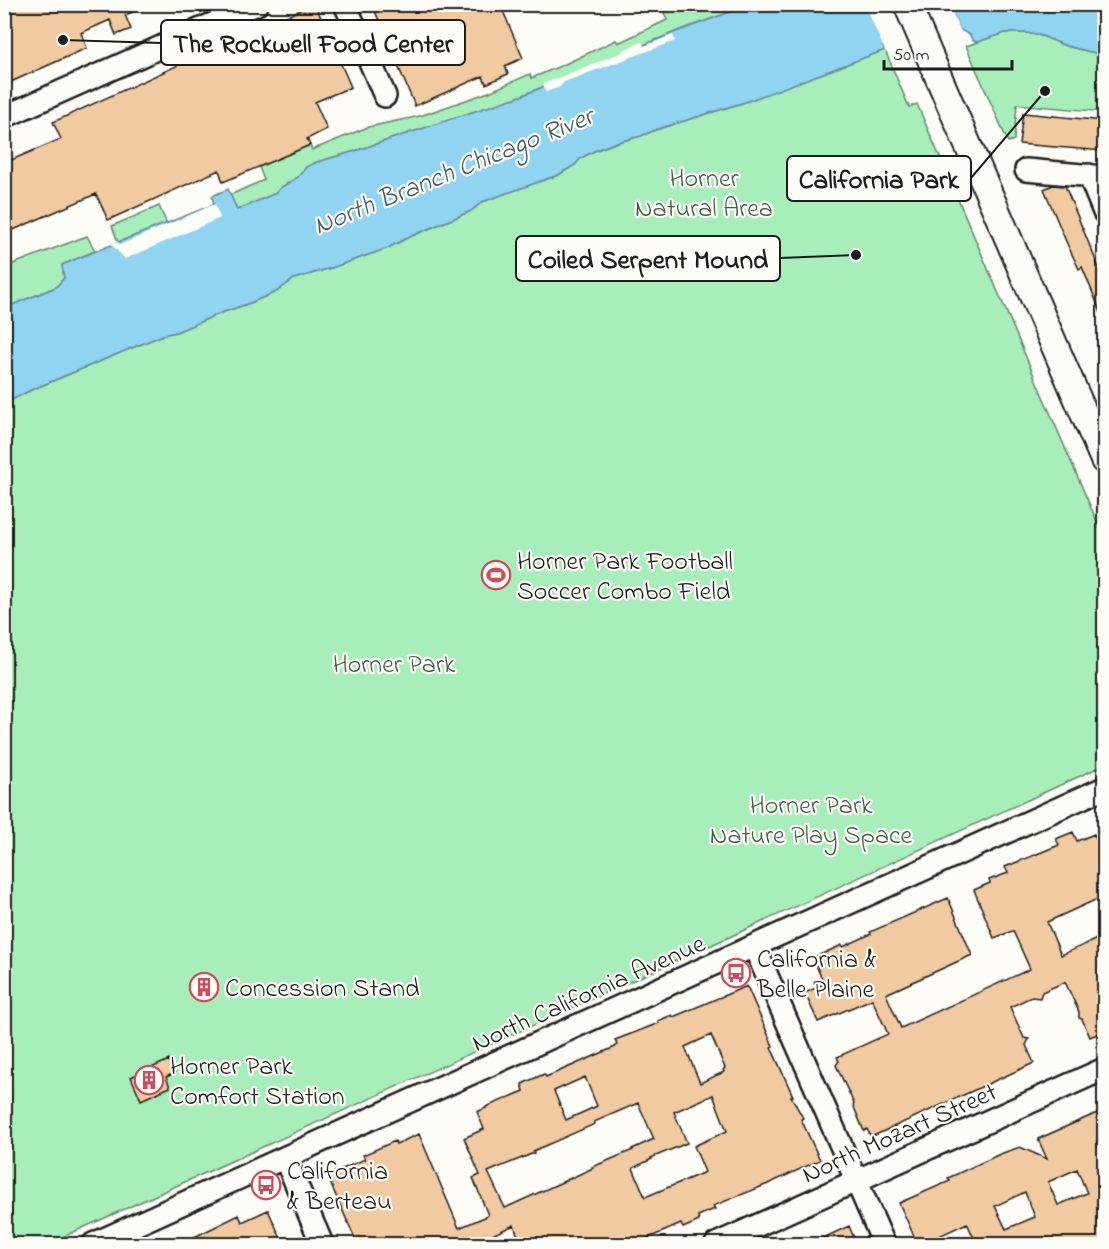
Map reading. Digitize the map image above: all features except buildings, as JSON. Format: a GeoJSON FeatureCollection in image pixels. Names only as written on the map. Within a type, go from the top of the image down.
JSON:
{"type":"FeatureCollection","features":[{"type":"Feature","properties":{"kind":"main road"},"geometry":{"type":"LineString","coordinates":[[907,4],[1104,460]]}},
{"type":"Feature","properties":{"kind":"street"},"geometry":{"type":"LineString","coordinates":[[4,117],[257,4]]}},
{"type":"Feature","properties":{"kind":"street"},"geometry":{"type":"LineString","coordinates":[[345,4],[385,96]]}},
{"type":"Feature","properties":{"kind":"street"},"geometry":{"type":"LineString","coordinates":[[1026,170],[1097,176],[1104,212]]}},
{"type":"Feature","properties":{"kind":"street","name":"North California Avenue"},"geometry":{"type":"LineString","coordinates":[[93,1245],[1104,788]]}},
{"type":"Feature","properties":{"kind":"street"},"geometry":{"type":"LineString","coordinates":[[754,946],[884,1245]]}},
{"type":"Feature","properties":{"kind":"street","name":"North Mozart Street"},"geometry":{"type":"LineString","coordinates":[[716,1245],[1104,1069]]}},
{"type":"Feature","properties":{"kind":"street"},"geometry":{"type":"LineString","coordinates":[[285,1158],[322,1245]]}},
{"type":"Feature","properties":{"kind":"green space"},"geometry":{"type":"Polygon","coordinates":[[[675,5],[749,5],[673,33],[521,96],[317,162],[306,167],[298,177],[276,193],[237,210],[230,195],[264,180],[259,167],[310,145],[312,150],[368,127],[420,116],[489,92],[530,74],[532,78],[667,20],[663,10],[675,5]]]}},
{"type":"Feature","properties":{"kind":"green space"},"geometry":{"type":"Polygon","coordinates":[[[1005,33],[1042,36],[1066,46],[1104,55],[1104,112],[1017,104],[1014,140],[1008,142],[966,46],[1005,33]]]}},
{"type":"Feature","properties":{"kind":"green space","name":"Horner Park"},"geometry":{"type":"Polygon","coordinates":[[[885,50],[909,107],[917,104],[1104,538],[1104,765],[736,934],[47,1244],[5,1244],[5,403],[163,335],[176,332],[276,292],[294,279],[388,248],[471,211],[482,202],[558,175],[594,151],[745,102],[885,50]]]}},
{"type":"Feature","properties":{"kind":"green space"},"geometry":{"type":"Polygon","coordinates":[[[159,206],[167,224],[118,242],[112,226],[159,206]]]}},
{"type":"Feature","properties":{"kind":"green space"},"geometry":{"type":"Polygon","coordinates":[[[87,236],[95,251],[62,265],[64,278],[56,287],[5,308],[5,267],[87,236]]]}},
{"type":"Feature","properties":{"kind":"water","name":"North Branch Chicago River"},"geometry":{"type":"Polygon","coordinates":[[[749,5],[1104,5],[1104,55],[1027,33],[1005,33],[977,42],[960,30],[954,16],[883,47],[885,50],[745,102],[594,151],[558,175],[482,202],[471,211],[388,248],[294,279],[276,292],[176,332],[163,335],[5,403],[5,308],[56,287],[64,278],[62,265],[214,204],[212,196],[228,189],[237,210],[276,193],[298,177],[306,167],[317,162],[521,96],[673,33],[749,5]]]}},
{"type":"Feature","properties":{"kind":"pier"},"geometry":{"type":"Polygon","coordinates":[[[865,5],[949,5],[962,34],[958,32],[952,20],[887,48],[886,53],[865,5]]]}},
{"type":"Feature","properties":{"kind":"pier"},"geometry":{"type":"Polygon","coordinates":[[[673,35],[675,41],[564,82],[560,87],[546,92],[543,84],[642,42],[644,46],[673,35]]]}},
{"type":"Feature","properties":{"kind":"pier"},"geometry":{"type":"Polygon","coordinates":[[[215,204],[220,218],[125,259],[111,244],[118,242],[120,245],[215,204]]]}},
{"type":"Feature","properties":{"kind":"place","name":"The Rockwell Food Center"},"geometry":{"type":"Point","coordinates":[63,40]}},
{"type":"Feature","properties":{"kind":"place","name":"California Park"},"geometry":{"type":"Point","coordinates":[1045,91]}},
{"type":"Feature","properties":{"kind":"place","name":"Coiled Serpent Mound"},"geometry":{"type":"Point","coordinates":[856,255]}},
{"type":"Feature","properties":{"kind":"place","name":"Horner Park Football Soccer Combo Field"},"geometry":{"type":"Point","coordinates":[496,575]}},
{"type":"Feature","properties":{"kind":"place","name":"California & Belle Plaine"},"geometry":{"type":"Point","coordinates":[736,973]}},
{"type":"Feature","properties":{"kind":"place","name":"Concession Stand"},"geometry":{"type":"Point","coordinates":[204,987]}},
{"type":"Feature","properties":{"kind":"place","name":"Horner Park Comfort Station"},"geometry":{"type":"Point","coordinates":[149,1080]}},
{"type":"Feature","properties":{"kind":"place","name":"California & Berteau"},"geometry":{"type":"Point","coordinates":[266,1185]}},
{"type":"Feature","properties":{"kind":"park label","name":"Horner Natural Area"},"geometry":{"type":"Point","coordinates":[704,192]}},
{"type":"Feature","properties":{"kind":"park label","name":"Horner Park Nature Play Space"},"geometry":{"type":"Point","coordinates":[811,819]}}]}
